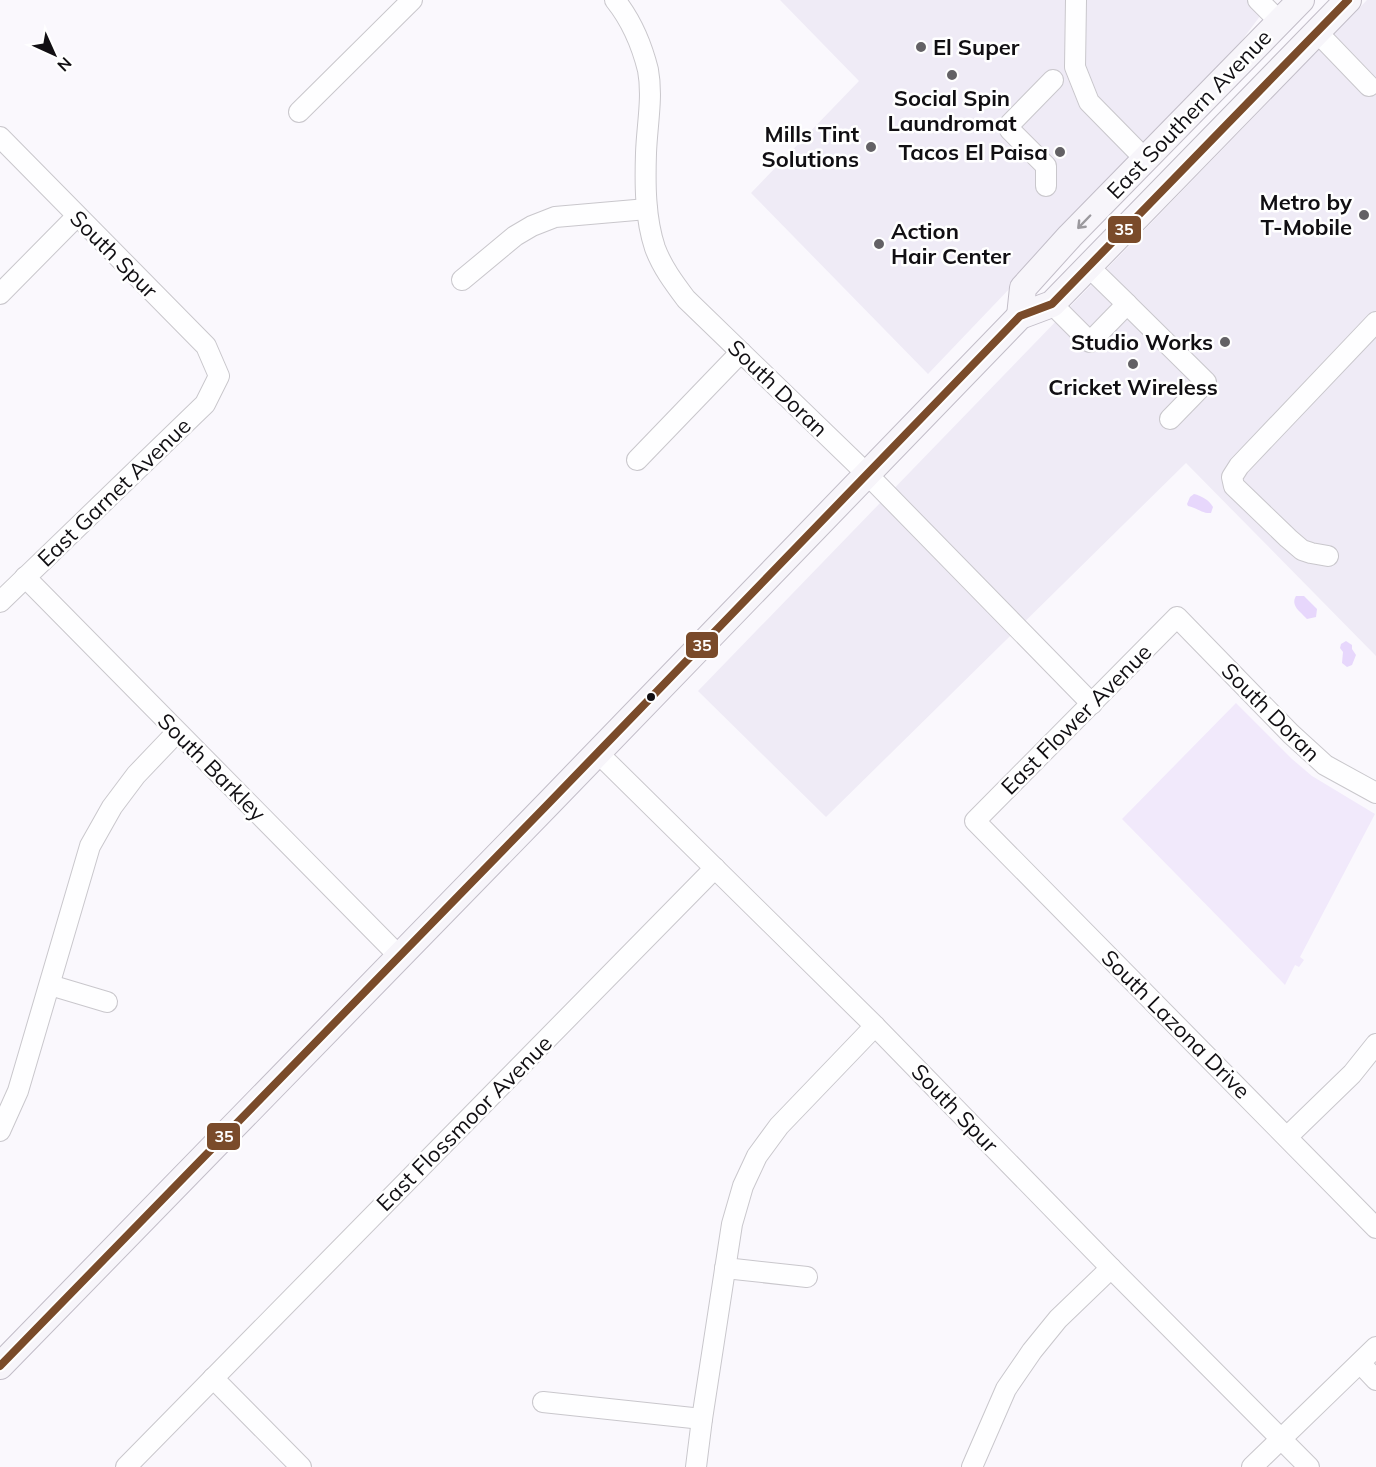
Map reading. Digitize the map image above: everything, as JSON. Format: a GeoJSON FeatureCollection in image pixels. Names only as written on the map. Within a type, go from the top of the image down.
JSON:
{"type":"FeatureCollection","features":[{"type":"Feature","properties":{"kind":"main road","name":"East Southern Avenue"},"geometry":{"type":"LineString","coordinates":[[1020,316],[1023,288],[1145,159],[1301,0]]}},
{"type":"Feature","properties":{"kind":"main road","name":"East Southern Avenue"},"geometry":{"type":"LineString","coordinates":[[0,1366],[400,957],[1020,316],[1052,304],[1348,0]]}},
{"type":"Feature","properties":{"kind":"main road"},"geometry":{"type":"LineString","coordinates":[[1088,266],[1097,243],[1139,191],[1148,175],[1149,163],[1145,159]]}},
{"type":"Feature","properties":{"kind":"street"},"geometry":{"type":"LineString","coordinates":[[299,112],[412,0]]}},
{"type":"Feature","properties":{"kind":"street","name":"South Doran"},"geometry":{"type":"LineString","coordinates":[[615,0],[640,43],[648,72],[650,103],[646,153],[647,209],[656,248],[668,274],[686,299],[868,475],[1092,704]]}},
{"type":"Feature","properties":{"kind":"street"},"geometry":{"type":"LineString","coordinates":[[1076,0],[1075,67],[1089,102],[1145,159]]}},
{"type":"Feature","properties":{"kind":"street"},"geometry":{"type":"LineString","coordinates":[[1257,0],[1280,22]]}},
{"type":"Feature","properties":{"kind":"street"},"geometry":{"type":"LineString","coordinates":[[1317,32],[1369,86]]}},
{"type":"Feature","properties":{"kind":"street"},"geometry":{"type":"LineString","coordinates":[[1046,186],[1046,166],[1010,130],[1010,124],[1053,80]]}},
{"type":"Feature","properties":{"kind":"street","name":"South Spur"},"geometry":{"type":"LineString","coordinates":[[0,137],[206,346],[219,376]]}},
{"type":"Feature","properties":{"kind":"street"},"geometry":{"type":"LineString","coordinates":[[462,280],[515,236],[555,217],[647,209]]}},
{"type":"Feature","properties":{"kind":"street"},"geometry":{"type":"LineString","coordinates":[[0,294],[77,216]]}},
{"type":"Feature","properties":{"kind":"street"},"geometry":{"type":"LineString","coordinates":[[1088,266],[1206,382],[1170,419]]}},
{"type":"Feature","properties":{"kind":"street"},"geometry":{"type":"LineString","coordinates":[[1052,304],[1090,342],[1127,304]]}},
{"type":"Feature","properties":{"kind":"street"},"geometry":{"type":"LineString","coordinates":[[1328,556],[1302,550],[1234,486],[1232,477],[1247,457],[1376,322]]}},
{"type":"Feature","properties":{"kind":"street"},"geometry":{"type":"LineString","coordinates":[[637,460],[741,352]]}},
{"type":"Feature","properties":{"kind":"street","name":"East Garnet Avenue"},"geometry":{"type":"LineString","coordinates":[[0,602],[205,404],[219,376]]}},
{"type":"Feature","properties":{"kind":"street","name":"South Barkley"},"geometry":{"type":"LineString","coordinates":[[25,577],[400,957]]}},
{"type":"Feature","properties":{"kind":"street","name":"South Doran"},"geometry":{"type":"LineString","coordinates":[[1177,617],[1291,734],[1325,765],[1376,793]]}},
{"type":"Feature","properties":{"kind":"street","name":"East Flower Avenue"},"geometry":{"type":"LineString","coordinates":[[975,821],[1177,617]]}},
{"type":"Feature","properties":{"kind":"street"},"geometry":{"type":"LineString","coordinates":[[0,1131],[18,1091],[90,846],[112,807],[136,775],[177,732]]}},
{"type":"Feature","properties":{"kind":"street","name":"South Spur"},"geometry":{"type":"LineString","coordinates":[[598,753],[875,1026],[1309,1467]]}},
{"type":"Feature","properties":{"kind":"street","name":"South Lazona Drive"},"geometry":{"type":"LineString","coordinates":[[975,821],[1376,1228]]}},
{"type":"Feature","properties":{"kind":"street","name":"East Flossmoor Avenue"},"geometry":{"type":"LineString","coordinates":[[126,1467],[715,868]]}},
{"type":"Feature","properties":{"kind":"street"},"geometry":{"type":"LineString","coordinates":[[50,985],[106,1002]]}},
{"type":"Feature","properties":{"kind":"street"},"geometry":{"type":"LineString","coordinates":[[696,1467],[732,1224],[743,1186],[757,1156],[779,1126],[875,1026]]}},
{"type":"Feature","properties":{"kind":"street"},"geometry":{"type":"LineString","coordinates":[[1287,1137],[1352,1074],[1376,1044]]}},
{"type":"Feature","properties":{"kind":"street"},"geometry":{"type":"LineString","coordinates":[[725,1268],[807,1277]]}},
{"type":"Feature","properties":{"kind":"street"},"geometry":{"type":"LineString","coordinates":[[972,1467],[1006,1389],[1032,1351],[1058,1319],[1111,1268]]}},
{"type":"Feature","properties":{"kind":"street"},"geometry":{"type":"LineString","coordinates":[[1252,1467],[1376,1347]]}},
{"type":"Feature","properties":{"kind":"street"},"geometry":{"type":"LineString","coordinates":[[1360,1363],[1376,1380]]}},
{"type":"Feature","properties":{"kind":"street"},"geometry":{"type":"LineString","coordinates":[[213,1378],[301,1467]]}},
{"type":"Feature","properties":{"kind":"street"},"geometry":{"type":"LineString","coordinates":[[543,1402],[702,1419]]}},
{"type":"Feature","properties":{"kind":"shaded area"},"geometry":{"type":"Polygon","coordinates":[[[780,0],[1272,0],[1237,47],[928,374],[751,193],[859,81],[780,0]]]}},
{"type":"Feature","properties":{"kind":"shaded area"},"geometry":{"type":"Polygon","coordinates":[[[1367,0],[1376,0],[1376,656],[1186,463],[826,817],[698,691],[1367,0]]]}},
{"type":"Feature","properties":{"kind":"shaded area"},"geometry":{"type":"Polygon","coordinates":[[[1194,494],[1209,502],[1213,507],[1211,513],[1188,506],[1190,497],[1194,494]]]}},
{"type":"Feature","properties":{"kind":"shaded area"},"geometry":{"type":"Polygon","coordinates":[[[1296,596],[1304,596],[1317,609],[1316,617],[1307,619],[1299,611],[1294,603],[1296,596]]]}},
{"type":"Feature","properties":{"kind":"shaded area"},"geometry":{"type":"Polygon","coordinates":[[[1346,641],[1352,645],[1356,655],[1352,665],[1347,667],[1342,663],[1343,652],[1340,648],[1341,644],[1346,641]]]}},
{"type":"Feature","properties":{"kind":"shaded area"},"geometry":{"type":"Polygon","coordinates":[[[1236,703],[1312,776],[1375,814],[1300,957],[1304,960],[1299,967],[1295,965],[1285,985],[1122,819],[1236,703]]]}},
{"type":"Feature","properties":{"kind":"transit line","name":"35"},"geometry":{"type":"LineString","coordinates":[[0,1366],[1020,316],[1052,304],[1348,0]]}},
{"type":"Feature","properties":{"kind":"place","name":"El Super"},"geometry":{"type":"Point","coordinates":[921,47]}},
{"type":"Feature","properties":{"kind":"place","name":"Social Spin Laundromat"},"geometry":{"type":"Point","coordinates":[952,75]}},
{"type":"Feature","properties":{"kind":"place","name":"Mills Tint Solutions"},"geometry":{"type":"Point","coordinates":[871,147]}},
{"type":"Feature","properties":{"kind":"place","name":"Tacos El Paisa"},"geometry":{"type":"Point","coordinates":[1060,152]}},
{"type":"Feature","properties":{"kind":"place","name":"Metro by T-Mobile"},"geometry":{"type":"Point","coordinates":[1364,215]}},
{"type":"Feature","properties":{"kind":"place","name":"Action Hair Center"},"geometry":{"type":"Point","coordinates":[879,244]}},
{"type":"Feature","properties":{"kind":"place","name":"Studio Works"},"geometry":{"type":"Point","coordinates":[1225,342]}},
{"type":"Feature","properties":{"kind":"place","name":"Cricket Wireless"},"geometry":{"type":"Point","coordinates":[1133,364]}}]}
